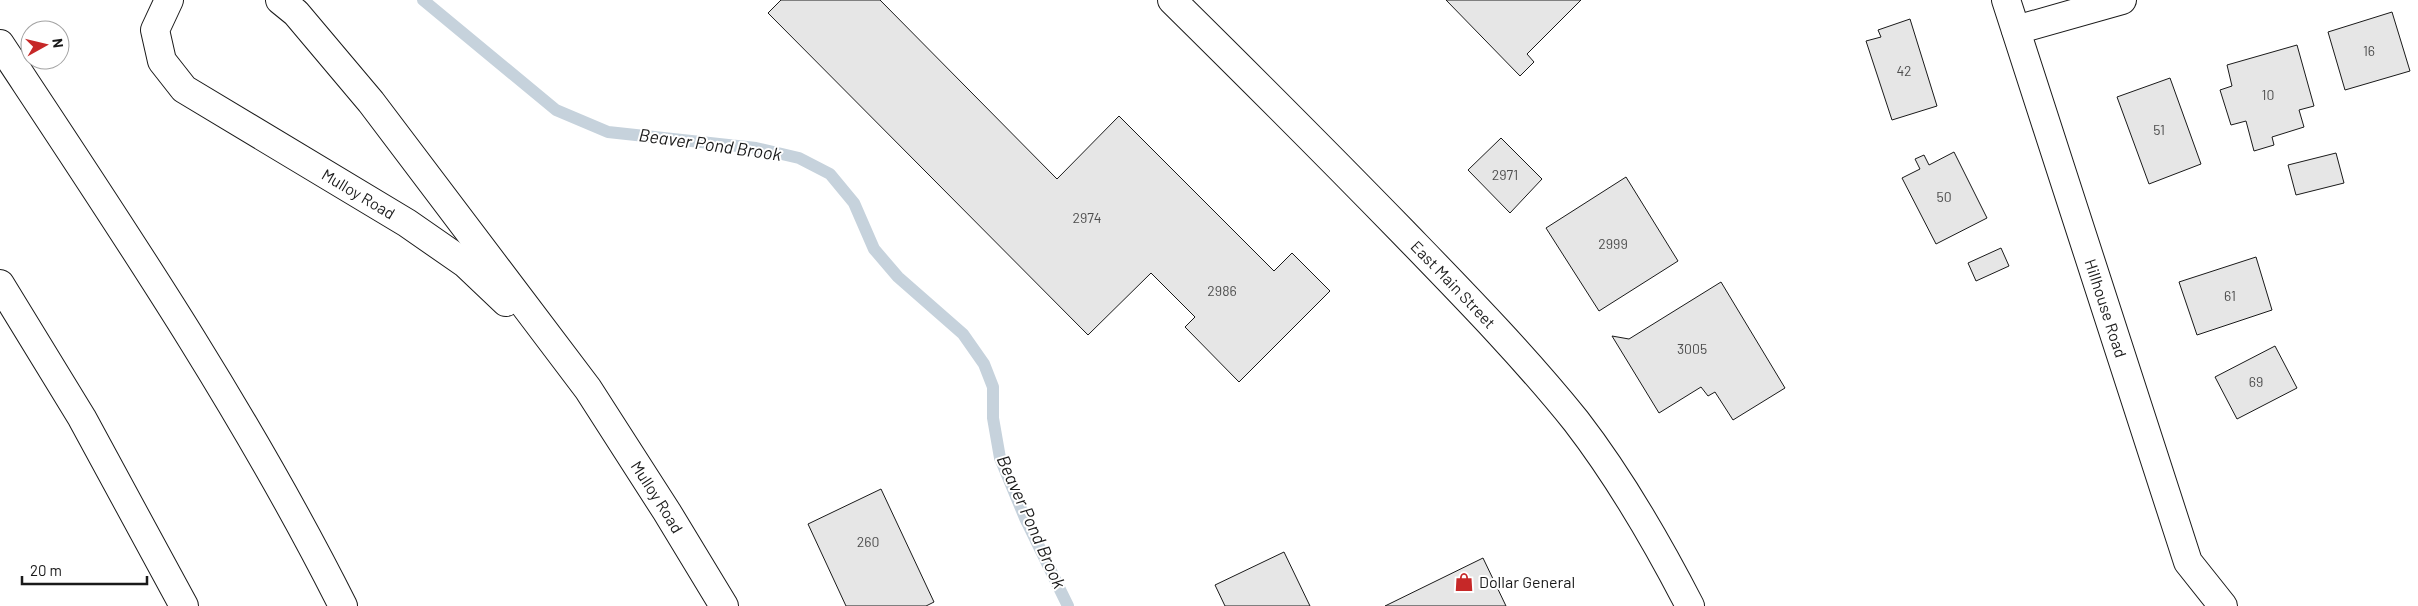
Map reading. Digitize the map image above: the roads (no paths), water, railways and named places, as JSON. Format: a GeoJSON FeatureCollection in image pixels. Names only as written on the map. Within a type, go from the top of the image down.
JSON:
{"type":"FeatureCollection","features":[{"type":"Feature","properties":{"kind":"main road","name":"Mulloy Road"},"geometry":{"type":"LineString","coordinates":[[169,0],[155,30],[162,61],[184,89],[407,223],[466,264],[526,322],[588,389]]}},
{"type":"Feature","properties":{"kind":"main road","name":"Mulloy Road"},"geometry":{"type":"LineString","coordinates":[[280,0],[296,14],[371,102],[588,389],[667,512],[724,606]]}},
{"type":"Feature","properties":{"kind":"main road","name":"East Main Street"},"geometry":{"type":"LineString","coordinates":[[1172,0],[1419,249],[1531,368],[1592,443],[1635,508],[1690,606]]}},
{"type":"Feature","properties":{"kind":"main road","name":"Hillhouse Road"},"geometry":{"type":"LineString","coordinates":[[2006,0],[2188,562],[2223,606]]}},
{"type":"Feature","properties":{"kind":"main road"},"geometry":{"type":"LineString","coordinates":[[2016,30],[2122,0]]}},
{"type":"Feature","properties":{"kind":"main road"},"geometry":{"type":"LineString","coordinates":[[0,44],[199,349],[264,458],[343,606]]}},
{"type":"Feature","properties":{"kind":"main road"},"geometry":{"type":"LineString","coordinates":[[0,284],[82,418],[184,606]]}},
{"type":"Feature","properties":{"kind":"waterway","name":"Beaver Pond Brook"},"geometry":{"type":"LineString","coordinates":[[423,0],[556,110],[608,132],[756,148],[799,158],[830,174],[854,203],[874,249],[898,277],[963,334],[984,364],[993,387],[993,418],[1000,458],[1025,518],[1068,606]]}},
{"type":"Feature","properties":{"kind":"place","name":"Dollar General"},"geometry":{"type":"Point","coordinates":[1464,582]}}]}
